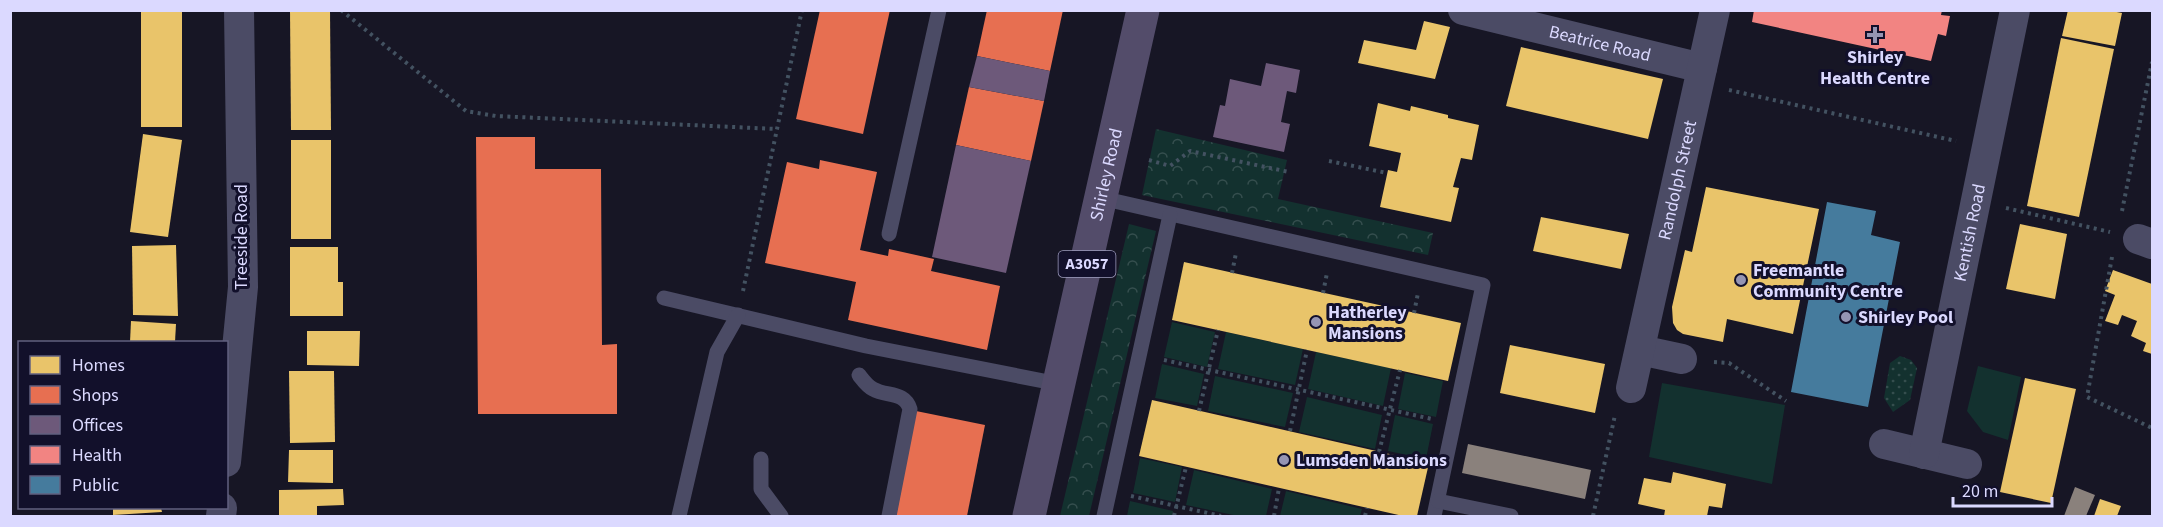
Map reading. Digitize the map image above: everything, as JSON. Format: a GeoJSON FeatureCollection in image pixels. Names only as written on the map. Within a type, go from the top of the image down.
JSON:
{"type":"FeatureCollection","features":[{"type":"Feature","properties":{"kind":"main road","name":"Shirley Road"},"geometry":{"type":"LineString","coordinates":[[1029,516],[1143,10]]}},
{"type":"Feature","properties":{"kind":"street","name":"Treeside Road"},"geometry":{"type":"LineString","coordinates":[[228,441],[243,287],[239,10]]}},
{"type":"Feature","properties":{"kind":"street","name":"Beatrice Road"},"geometry":{"type":"LineString","coordinates":[[1463,10],[1701,76]]}},
{"type":"Feature","properties":{"kind":"street","name":"Randolph Street"},"geometry":{"type":"LineString","coordinates":[[1631,388],[1715,10]]}},
{"type":"Feature","properties":{"kind":"street","name":"Kentish Road"},"geometry":{"type":"LineString","coordinates":[[1924,454],[2015,10]]}},
{"type":"Feature","properties":{"kind":"street"},"geometry":{"type":"LineString","coordinates":[[1640,350],[1682,358]]}},
{"type":"Feature","properties":{"kind":"street"},"geometry":{"type":"LineString","coordinates":[[1884,444],[1967,464]]}},
{"type":"Feature","properties":{"kind":"lane"},"geometry":{"type":"LineString","coordinates":[[889,234],[939,10]]}},
{"type":"Feature","properties":{"kind":"lane"},"geometry":{"type":"LineString","coordinates":[[1101,198],[1483,285],[1434,516]]}},
{"type":"Feature","properties":{"kind":"lane"},"geometry":{"type":"LineString","coordinates":[[1104,516],[1170,215]]}},
{"type":"Feature","properties":{"kind":"lane"},"geometry":{"type":"LineString","coordinates":[[664,298],[866,346],[1059,384]]}},
{"type":"Feature","properties":{"kind":"lane"},"geometry":{"type":"LineString","coordinates":[[680,516],[717,352],[738,315]]}},
{"type":"Feature","properties":{"kind":"lane"},"geometry":{"type":"LineString","coordinates":[[859,375],[875,391],[902,397],[908,401],[910,409],[889,516]]}},
{"type":"Feature","properties":{"kind":"lane"},"geometry":{"type":"LineString","coordinates":[[761,459],[761,489],[781,516]]}},
{"type":"Feature","properties":{"kind":"lane"},"geometry":{"type":"LineString","coordinates":[[1438,501],[1510,516]]}},
{"type":"Feature","properties":{"kind":"path"},"geometry":{"type":"LineString","coordinates":[[341,10],[466,111],[496,116],[776,129]]}},
{"type":"Feature","properties":{"kind":"path"},"geometry":{"type":"LineString","coordinates":[[738,315],[802,10]]}},
{"type":"Feature","properties":{"kind":"path"},"geometry":{"type":"LineString","coordinates":[[2121,214],[2152,62]]}},
{"type":"Feature","properties":{"kind":"path"},"geometry":{"type":"LineString","coordinates":[[1701,76],[1986,148]]}},
{"type":"Feature","properties":{"kind":"path"},"geometry":{"type":"LineString","coordinates":[[1149,160],[1170,166],[1190,151],[1289,172]]}},
{"type":"Feature","properties":{"kind":"path"},"geometry":{"type":"LineString","coordinates":[[1329,160],[1387,173]]}},
{"type":"Feature","properties":{"kind":"path"},"geometry":{"type":"LineString","coordinates":[[1976,201],[2145,242]]}},
{"type":"Feature","properties":{"kind":"path"},"geometry":{"type":"LineString","coordinates":[[2110,269],[2087,397],[2152,428]]}},
{"type":"Feature","properties":{"kind":"path"},"geometry":{"type":"LineString","coordinates":[[1199,411],[1218,330]]}},
{"type":"Feature","properties":{"kind":"path"},"geometry":{"type":"LineString","coordinates":[[1290,431],[1307,350]]}},
{"type":"Feature","properties":{"kind":"path"},"geometry":{"type":"LineString","coordinates":[[1139,355],[1454,424]]}},
{"type":"Feature","properties":{"kind":"path"},"geometry":{"type":"LineString","coordinates":[[1682,358],[1729,363],[1786,401]]}},
{"type":"Feature","properties":{"kind":"path"},"geometry":{"type":"LineString","coordinates":[[1379,452],[1400,370]]}},
{"type":"Feature","properties":{"kind":"path"},"geometry":{"type":"LineString","coordinates":[[1593,516],[1616,411],[1631,388]]}},
{"type":"Feature","properties":{"kind":"path"},"geometry":{"type":"LineString","coordinates":[[1174,516],[1186,467]]}},
{"type":"Feature","properties":{"kind":"path"},"geometry":{"type":"LineString","coordinates":[[1274,516],[1279,488]]}},
{"type":"Feature","properties":{"kind":"path"},"geometry":{"type":"LineString","coordinates":[[1110,491],[1221,516]]}},
{"type":"Feature","properties":{"kind":"path"},"geometry":{"type":"LineString","coordinates":[[1365,516],[1367,508]]}},
{"type":"Feature","properties":{"kind":"green space"},"geometry":{"type":"Polygon","coordinates":[[[1156,129],[1287,160],[1278,199],[1433,233],[1428,255],[1142,195],[1156,129]]]}},
{"type":"Feature","properties":{"kind":"green space"},"geometry":{"type":"Polygon","coordinates":[[[1129,224],[1156,231],[1089,516],[1060,516],[1129,224]]]}},
{"type":"Feature","properties":{"kind":"green space"},"geometry":{"type":"Polygon","coordinates":[[[1172,322],[1215,332],[1207,367],[1164,357],[1172,322]]]}},
{"type":"Feature","properties":{"kind":"green space"},"geometry":{"type":"Polygon","coordinates":[[[1226,332],[1303,349],[1295,385],[1218,369],[1226,332]]]}},
{"type":"Feature","properties":{"kind":"green space"},"geometry":{"type":"Polygon","coordinates":[[[1316,352],[1391,368],[1383,406],[1308,389],[1316,352]]]}},
{"type":"Feature","properties":{"kind":"green space"},"geometry":{"type":"Polygon","coordinates":[[[1900,356],[1911,360],[1917,368],[1910,400],[1893,412],[1884,398],[1890,363],[1900,356]]]}},
{"type":"Feature","properties":{"kind":"green space"},"geometry":{"type":"Polygon","coordinates":[[[1162,364],[1204,374],[1197,406],[1155,398],[1162,364]]]}},
{"type":"Feature","properties":{"kind":"green space"},"geometry":{"type":"Polygon","coordinates":[[[1978,366],[2021,377],[2008,440],[1983,432],[1967,411],[1978,366]]]}},
{"type":"Feature","properties":{"kind":"green space"},"geometry":{"type":"Polygon","coordinates":[[[1405,373],[1443,381],[1436,417],[1398,409],[1405,373]]]}},
{"type":"Feature","properties":{"kind":"green space"},"geometry":{"type":"Polygon","coordinates":[[[1215,376],[1293,393],[1285,427],[1208,411],[1215,376]]]}},
{"type":"Feature","properties":{"kind":"green space"},"geometry":{"type":"Polygon","coordinates":[[[1662,383],[1785,405],[1772,484],[1649,457],[1662,383]]]}},
{"type":"Feature","properties":{"kind":"green space"},"geometry":{"type":"Polygon","coordinates":[[[1307,397],[1382,415],[1375,449],[1299,432],[1307,397]]]}},
{"type":"Feature","properties":{"kind":"green space"},"geometry":{"type":"Polygon","coordinates":[[[1395,415],[1433,424],[1426,459],[1388,451],[1395,415]]]}},
{"type":"Feature","properties":{"kind":"green space"},"geometry":{"type":"Polygon","coordinates":[[[1140,458],[1182,467],[1175,502],[1133,493],[1140,458]]]}},
{"type":"Feature","properties":{"kind":"green space"},"geometry":{"type":"Polygon","coordinates":[[[1194,470],[1272,489],[1266,516],[1238,516],[1186,505],[1194,470]]]}},
{"type":"Feature","properties":{"kind":"green space"},"geometry":{"type":"Polygon","coordinates":[[[1286,491],[1362,509],[1360,516],[1280,516],[1286,491]]]}},
{"type":"Feature","properties":{"kind":"green space"},"geometry":{"type":"Polygon","coordinates":[[[1130,501],[1173,511],[1172,516],[1127,516],[1130,501]]]}},
{"type":"Feature","properties":{"kind":"building: Homes"},"geometry":{"type":"Polygon","coordinates":[[[141,10],[182,10],[182,127],[141,127],[141,10]]]}},
{"type":"Feature","properties":{"kind":"building: Homes"},"geometry":{"type":"Polygon","coordinates":[[[290,10],[330,10],[331,130],[291,130],[290,10]]]}},
{"type":"Feature","properties":{"kind":"building: Homes"},"geometry":{"type":"Polygon","coordinates":[[[2068,10],[2106,10],[2122,13],[2115,46],[2062,36],[2068,10]]]}},
{"type":"Feature","properties":{"kind":"building: Homes"},"geometry":{"type":"Polygon","coordinates":[[[1424,21],[1450,27],[1435,79],[1358,63],[1364,40],[1416,50],[1424,21]]]}},
{"type":"Feature","properties":{"kind":"building: Homes"},"geometry":{"type":"Polygon","coordinates":[[[2061,38],[2114,49],[2079,217],[2027,206],[2061,38]]]}},
{"type":"Feature","properties":{"kind":"building: Homes"},"geometry":{"type":"Polygon","coordinates":[[[1521,47],[1663,79],[1648,139],[1506,106],[1521,47]]]}},
{"type":"Feature","properties":{"kind":"building: Homes"},"geometry":{"type":"Polygon","coordinates":[[[1378,103],[1410,111],[1411,106],[1479,125],[1472,160],[1461,158],[1453,187],[1459,188],[1451,222],[1380,207],[1388,170],[1397,172],[1401,153],[1369,146],[1378,103]]]}},
{"type":"Feature","properties":{"kind":"building: Homes"},"geometry":{"type":"Polygon","coordinates":[[[143,134],[182,140],[168,237],[130,232],[143,134]]]}},
{"type":"Feature","properties":{"kind":"building: Homes"},"geometry":{"type":"Polygon","coordinates":[[[291,140],[331,140],[331,239],[291,239],[291,140]]]}},
{"type":"Feature","properties":{"kind":"building: Homes","name":"Freemantle Community Centre"},"geometry":{"type":"Polygon","coordinates":[[[1706,187],[1819,209],[1793,334],[1727,319],[1723,342],[1683,334],[1677,330],[1673,323],[1672,307],[1685,250],[1692,252],[1706,187]]]}},
{"type":"Feature","properties":{"kind":"building: Homes"},"geometry":{"type":"Polygon","coordinates":[[[1541,217],[1629,234],[1621,269],[1533,251],[1541,217]]]}},
{"type":"Feature","properties":{"kind":"building: Homes"},"geometry":{"type":"Polygon","coordinates":[[[2020,224],[2067,234],[2055,299],[2006,289],[2020,224]]]}},
{"type":"Feature","properties":{"kind":"building: Homes"},"geometry":{"type":"Polygon","coordinates":[[[176,245],[178,316],[133,315],[132,246],[176,245]]]}},
{"type":"Feature","properties":{"kind":"building: Homes"},"geometry":{"type":"Polygon","coordinates":[[[290,247],[338,247],[338,282],[343,282],[343,316],[290,316],[290,247]]]}},
{"type":"Feature","properties":{"kind":"building: Homes","name":"Hatherley Mansions"},"geometry":{"type":"Polygon","coordinates":[[[1184,262],[1461,323],[1448,381],[1172,320],[1184,262]]]}},
{"type":"Feature","properties":{"kind":"building: Homes"},"geometry":{"type":"Polygon","coordinates":[[[2113,270],[2152,284],[2152,354],[2143,351],[2146,343],[2131,336],[2137,321],[2122,315],[2118,325],[2105,321],[2115,295],[2105,291],[2113,270]]]}},
{"type":"Feature","properties":{"kind":"building: Homes"},"geometry":{"type":"Polygon","coordinates":[[[131,321],[176,324],[175,341],[130,341],[131,321]]]}},
{"type":"Feature","properties":{"kind":"building: Homes"},"geometry":{"type":"Polygon","coordinates":[[[307,331],[360,331],[359,366],[307,365],[307,331]]]}},
{"type":"Feature","properties":{"kind":"building: Homes"},"geometry":{"type":"Polygon","coordinates":[[[1510,345],[1605,364],[1595,413],[1500,393],[1510,345]]]}},
{"type":"Feature","properties":{"kind":"building: Homes"},"geometry":{"type":"Polygon","coordinates":[[[289,371],[334,371],[335,442],[290,443],[289,371]]]}},
{"type":"Feature","properties":{"kind":"building: Homes"},"geometry":{"type":"Polygon","coordinates":[[[2025,378],[2076,389],[2051,503],[2000,492],[2025,378]]]}},
{"type":"Feature","properties":{"kind":"building: Homes","name":"Lumsden Mansions"},"geometry":{"type":"Polygon","coordinates":[[[1152,400],[1429,463],[1417,516],[1403,516],[1139,456],[1152,400]]]}},
{"type":"Feature","properties":{"kind":"building: Homes"},"geometry":{"type":"Polygon","coordinates":[[[289,450],[333,450],[333,483],[288,482],[289,450]]]}},
{"type":"Feature","properties":{"kind":"building: Homes"},"geometry":{"type":"Polygon","coordinates":[[[1673,472],[1726,484],[1722,508],[1709,506],[1707,516],[1664,516],[1665,510],[1638,504],[1644,478],[1671,483],[1673,472]]]}},
{"type":"Feature","properties":{"kind":"building: Homes"},"geometry":{"type":"Polygon","coordinates":[[[343,489],[344,505],[317,506],[317,516],[279,516],[279,490],[343,489]]]}},
{"type":"Feature","properties":{"kind":"building: Homes"},"geometry":{"type":"Polygon","coordinates":[[[2100,499],[2121,506],[2117,516],[2094,516],[2100,499]]]}},
{"type":"Feature","properties":{"kind":"building: Homes"},"geometry":{"type":"Polygon","coordinates":[[[113,509],[161,509],[162,512],[113,515],[113,509]]]}},
{"type":"Feature","properties":{"kind":"building: Shops"},"geometry":{"type":"Polygon","coordinates":[[[820,10],[890,10],[863,134],[796,119],[820,10]]]}},
{"type":"Feature","properties":{"kind":"building: Shops"},"geometry":{"type":"Polygon","coordinates":[[[987,10],[1063,10],[1050,71],[977,56],[987,10]]]}},
{"type":"Feature","properties":{"kind":"building: Shops"},"geometry":{"type":"Polygon","coordinates":[[[969,87],[1044,101],[1031,161],[956,145],[969,87]]]}},
{"type":"Feature","properties":{"kind":"building: Shops"},"geometry":{"type":"Polygon","coordinates":[[[476,137],[535,137],[535,169],[601,169],[602,345],[617,344],[617,414],[478,414],[476,137]]]}},
{"type":"Feature","properties":{"kind":"building: Shops"},"geometry":{"type":"Polygon","coordinates":[[[820,160],[877,172],[860,250],[888,256],[889,249],[934,259],[931,271],[1000,286],[987,350],[848,320],[856,282],[765,263],[787,162],[819,169],[820,160]]]}},
{"type":"Feature","properties":{"kind":"building: Shops"},"geometry":{"type":"Polygon","coordinates":[[[916,411],[985,425],[967,516],[896,516],[916,411]]]}},
{"type":"Feature","properties":{"kind":"building: Offices"},"geometry":{"type":"Polygon","coordinates":[[[977,56],[1050,71],[1044,101],[969,87],[977,56]]]}},
{"type":"Feature","properties":{"kind":"building: Offices"},"geometry":{"type":"Polygon","coordinates":[[[1266,63],[1300,70],[1296,93],[1287,91],[1281,122],[1290,124],[1284,152],[1213,137],[1220,105],[1225,106],[1230,79],[1261,86],[1266,63]]]}},
{"type":"Feature","properties":{"kind":"building: Offices"},"geometry":{"type":"Polygon","coordinates":[[[956,145],[1031,161],[1006,273],[932,257],[956,145]]]}},
{"type":"Feature","properties":{"kind":"building: Health","name":"Shirley Health Centre"},"geometry":{"type":"Polygon","coordinates":[[[1754,10],[1942,10],[1941,15],[1950,16],[1946,36],[1938,34],[1931,61],[1752,22],[1754,10]]]}},
{"type":"Feature","properties":{"kind":"building: Public","name":"Shirley Pool"},"geometry":{"type":"Polygon","coordinates":[[[1827,202],[1876,211],[1871,235],[1900,242],[1868,407],[1791,392],[1827,202]]]}},
{"type":"Feature","properties":{"kind":"building: Industry"},"geometry":{"type":"Polygon","coordinates":[[[1468,444],[1591,470],[1585,499],[1462,473],[1468,444]]]}},
{"type":"Feature","properties":{"kind":"building: Industry"},"geometry":{"type":"Polygon","coordinates":[[[2075,487],[2095,495],[2086,516],[2064,516],[2075,487]]]}},
{"type":"Feature","properties":{"kind":"place","name":"Shirley Health Centre"},"geometry":{"type":"Point","coordinates":[1875,35]}},
{"type":"Feature","properties":{"kind":"place","name":"Freemantle Community Centre"},"geometry":{"type":"Point","coordinates":[1741,280]}},
{"type":"Feature","properties":{"kind":"place","name":"Shirley Pool"},"geometry":{"type":"Point","coordinates":[1846,317]}},
{"type":"Feature","properties":{"kind":"place","name":"Hatherley Mansions"},"geometry":{"type":"Point","coordinates":[1316,322]}},
{"type":"Feature","properties":{"kind":"place","name":"Lumsden Mansions"},"geometry":{"type":"Point","coordinates":[1284,460]}}]}
